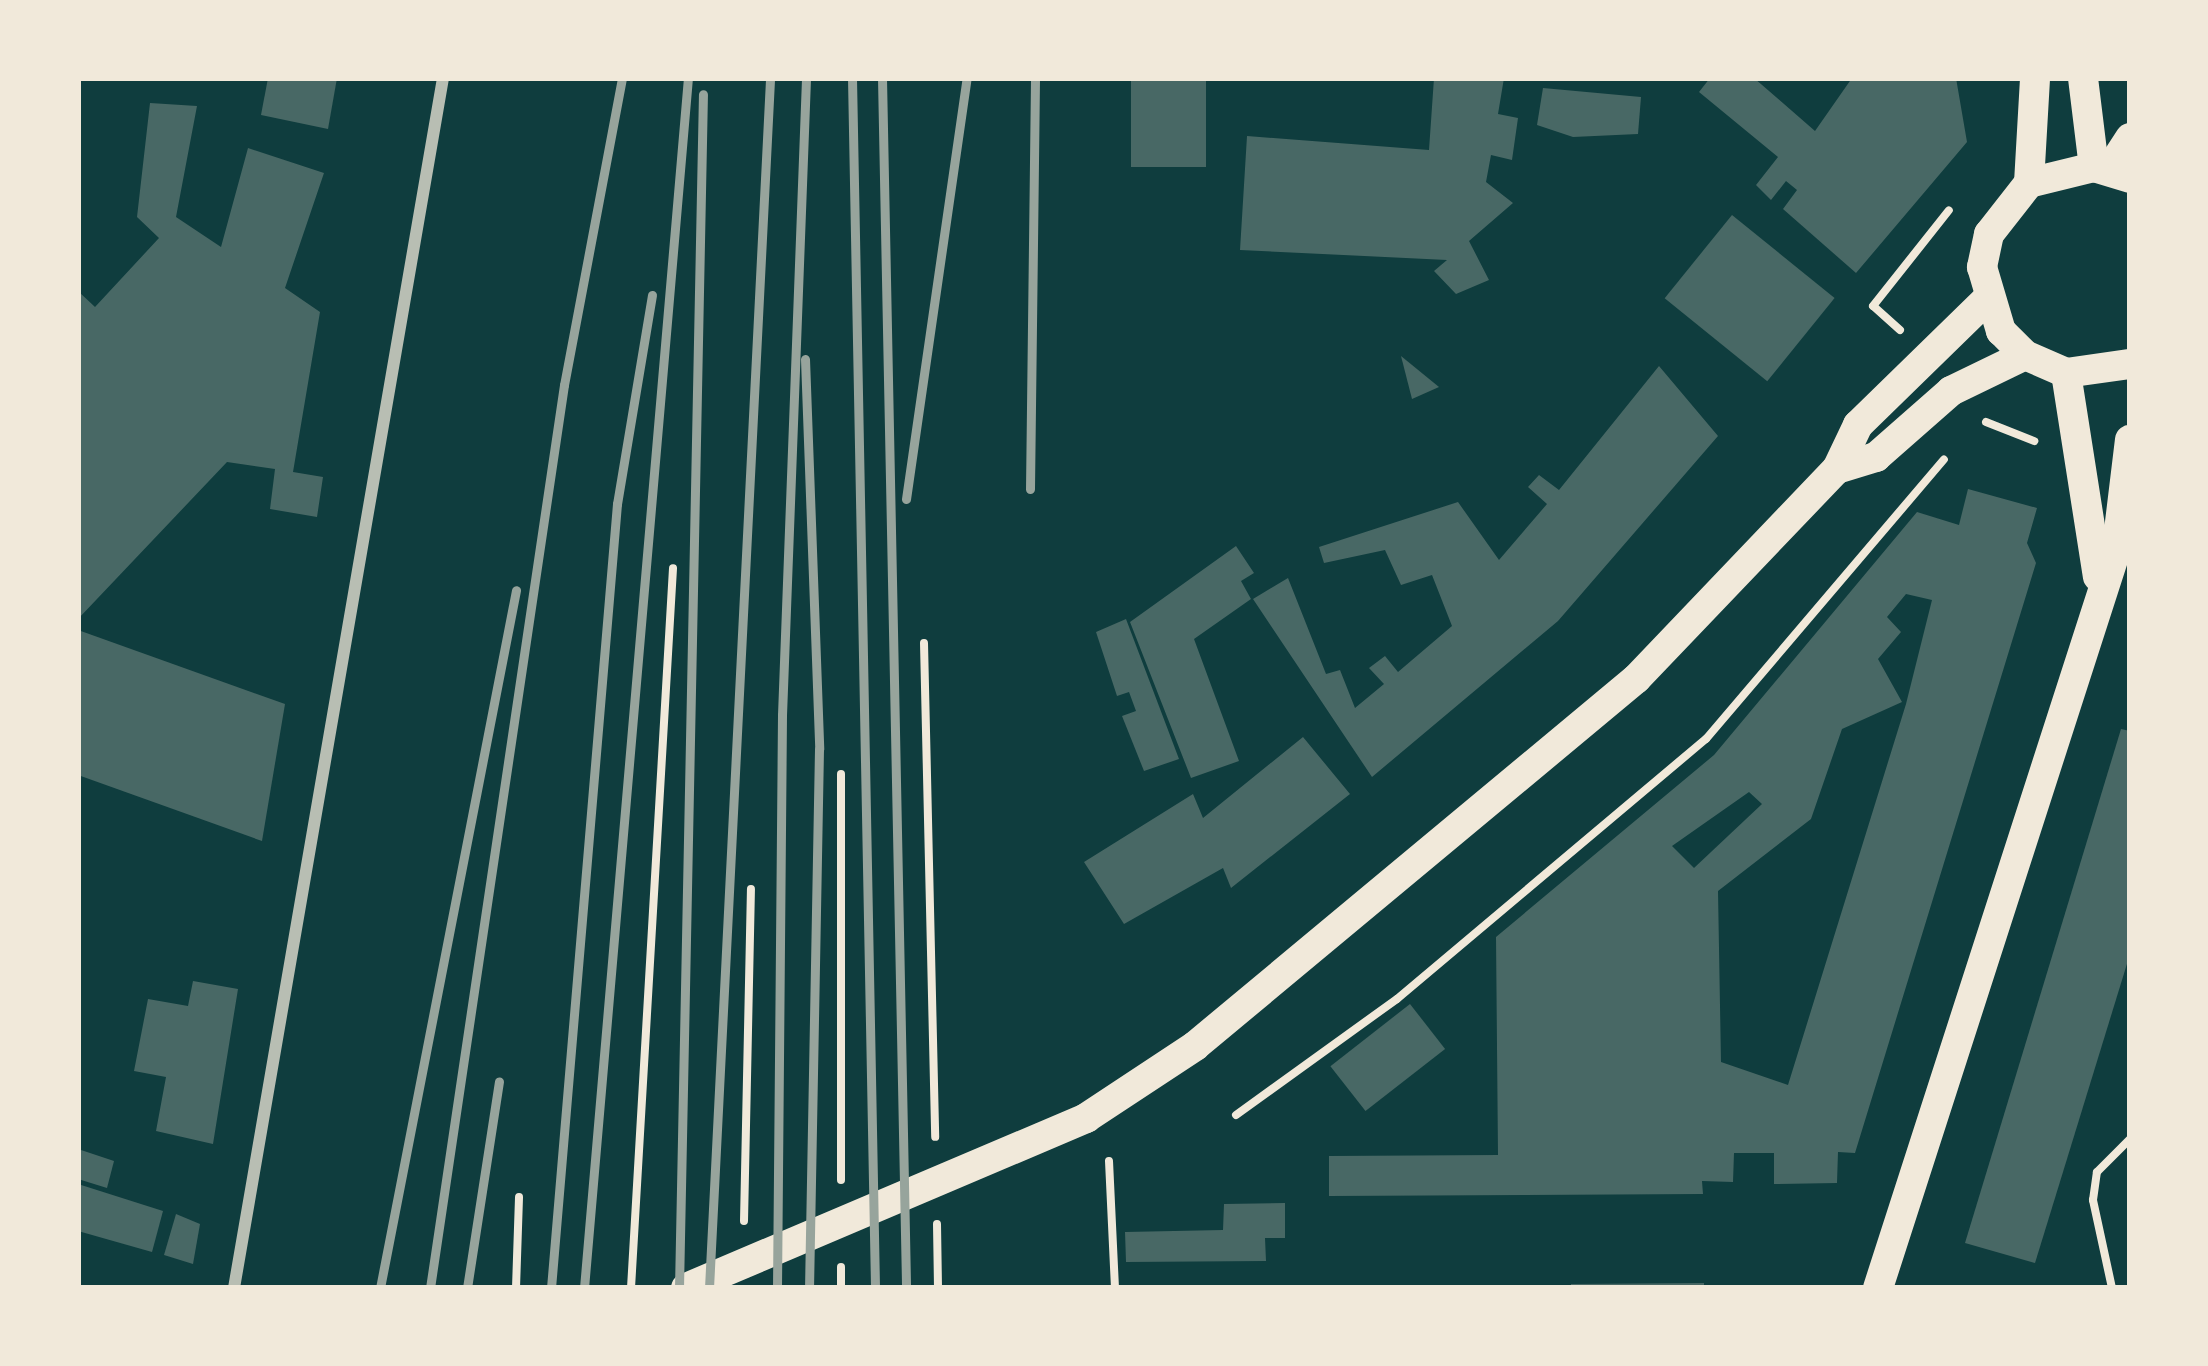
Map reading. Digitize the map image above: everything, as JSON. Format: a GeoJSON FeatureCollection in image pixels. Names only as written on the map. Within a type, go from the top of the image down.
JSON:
{"type":"FeatureCollection","features":[{"type":"Feature","properties":{"kind":"main road"},"geometry":{"type":"LineString","coordinates":[[2035,78],[2029,183],[1989,234],[1986,300],[2025,356],[2066,373],[2130,364]]}},
{"type":"Feature","properties":{"kind":"main road"},"geometry":{"type":"LineString","coordinates":[[2083,78],[2111,171]]}},
{"type":"Feature","properties":{"kind":"main road"},"geometry":{"type":"LineString","coordinates":[[2111,171],[2130,138]]}},
{"type":"Feature","properties":{"kind":"main road"},"geometry":{"type":"LineString","coordinates":[[2029,183],[2111,171]]}},
{"type":"Feature","properties":{"kind":"main road"},"geometry":{"type":"LineString","coordinates":[[686,1288],[1009,1152],[1158,1070],[1326,939],[1636,679],[1837,469],[1858,425],[1986,300]]}},
{"type":"Feature","properties":{"kind":"main road"},"geometry":{"type":"LineString","coordinates":[[1837,469],[1876,457],[1951,392],[2025,356]]}},
{"type":"Feature","properties":{"kind":"main road"},"geometry":{"type":"LineString","coordinates":[[2066,373],[2098,577]]}},
{"type":"Feature","properties":{"kind":"main road"},"geometry":{"type":"LineString","coordinates":[[1877,1288],[2098,577],[2116,547],[2130,440]]}},
{"type":"Feature","properties":{"kind":"street"},"geometry":{"type":"LineString","coordinates":[[234,1288],[443,78]]}},
{"type":"Feature","properties":{"kind":"path"},"geometry":{"type":"LineString","coordinates":[[1969,430],[1976,416],[2050,446]]}},
{"type":"Feature","properties":{"kind":"path"},"geometry":{"type":"LineString","coordinates":[[1235,1115],[1397,999],[1706,739],[1954,448]]}},
{"type":"Feature","properties":{"kind":"path"},"geometry":{"type":"LineString","coordinates":[[631,1288],[674,568]]}},
{"type":"Feature","properties":{"kind":"path"},"geometry":{"type":"LineString","coordinates":[[924,643],[935,1145]]}},
{"type":"Feature","properties":{"kind":"path"},"geometry":{"type":"LineString","coordinates":[[841,774],[841,1196]]}},
{"type":"Feature","properties":{"kind":"path"},"geometry":{"type":"LineString","coordinates":[[744,1241],[751,890]]}},
{"type":"Feature","properties":{"kind":"path"},"geometry":{"type":"LineString","coordinates":[[2112,1288],[2093,1200],[2097,1172],[2130,1139]]}},
{"type":"Feature","properties":{"kind":"path"},"geometry":{"type":"LineString","coordinates":[[1109,1161],[1115,1288]]}},
{"type":"Feature","properties":{"kind":"path"},"geometry":{"type":"LineString","coordinates":[[516,1288],[519,1197]]}},
{"type":"Feature","properties":{"kind":"path"},"geometry":{"type":"LineString","coordinates":[[936,1216],[938,1288]]}},
{"type":"Feature","properties":{"kind":"path"},"geometry":{"type":"LineString","coordinates":[[841,1242],[841,1288]]}},
{"type":"Feature","properties":{"kind":"building"},"geometry":{"type":"Polygon","coordinates":[[[268,78],[337,78],[328,129],[261,115],[268,78]]]}},
{"type":"Feature","properties":{"kind":"building"},"geometry":{"type":"Polygon","coordinates":[[[1131,78],[1206,78],[1206,167],[1131,167],[1131,78]]]}},
{"type":"Feature","properties":{"kind":"building"},"geometry":{"type":"Polygon","coordinates":[[[1434,78],[1504,78],[1498,114],[1518,118],[1512,160],[1491,155],[1486,182],[1513,203],[1469,241],[1489,280],[1456,294],[1434,271],[1447,260],[1240,250],[1247,136],[1429,150],[1434,78]]]}},
{"type":"Feature","properties":{"kind":"building"},"geometry":{"type":"Polygon","coordinates":[[[1710,78],[1754,78],[1815,131],[1852,78],[1956,78],[1967,142],[1856,273],[1783,209],[1797,190],[1786,181],[1771,200],[1756,185],[1778,157],[1699,92],[1710,78]]]}},
{"type":"Feature","properties":{"kind":"building"},"geometry":{"type":"Polygon","coordinates":[[[1543,88],[1641,97],[1638,134],[1573,137],[1537,125],[1543,88]]]}},
{"type":"Feature","properties":{"kind":"building"},"geometry":{"type":"Polygon","coordinates":[[[150,103],[197,106],[176,217],[221,247],[248,148],[324,173],[285,288],[320,312],[293,472],[323,477],[317,517],[270,509],[275,469],[227,462],[78,619],[78,291],[95,307],[159,238],[137,217],[150,103]]]}},
{"type":"Feature","properties":{"kind":"building"},"geometry":{"type":"Polygon","coordinates":[[[1732,215],[1835,298],[1767,381],[1665,298],[1732,215]]]}},
{"type":"Feature","properties":{"kind":"building"},"geometry":{"type":"Polygon","coordinates":[[[1401,356],[1439,387],[1412,399],[1401,356]]]}},
{"type":"Feature","properties":{"kind":"building"},"geometry":{"type":"Polygon","coordinates":[[[1659,366],[1718,436],[1558,621],[1372,777],[1253,599],[1288,578],[1326,674],[1340,670],[1355,708],[1384,684],[1369,668],[1385,656],[1398,672],[1452,626],[1432,575],[1401,585],[1385,550],[1324,563],[1319,547],[1458,502],[1499,560],[1547,504],[1528,487],[1539,475],[1559,490],[1659,366]]]}},
{"type":"Feature","properties":{"kind":"building"},"geometry":{"type":"Polygon","coordinates":[[[1968,489],[2037,508],[2027,543],[2036,563],[1855,1153],[1838,1152],[1837,1183],[1774,1184],[1774,1153],[1734,1153],[1733,1182],[1702,1181],[1703,1194],[1329,1196],[1329,1156],[1498,1155],[1496,937],[1714,755],[1917,512],[1959,525],[1968,489]],[[1906,594],[1887,617],[1901,632],[1878,659],[1902,702],[1842,729],[1811,819],[1718,891],[1721,1062],[1788,1085],[1906,704],[1932,600],[1906,594]],[[1749,792],[1672,846],[1694,868],[1762,804],[1749,792]]]}},
{"type":"Feature","properties":{"kind":"building"},"geometry":{"type":"Polygon","coordinates":[[[1236,546],[1254,573],[1241,581],[1251,599],[1194,639],[1239,761],[1191,778],[1130,622],[1236,546]]]}},
{"type":"Feature","properties":{"kind":"building"},"geometry":{"type":"Polygon","coordinates":[[[1126,619],[1179,759],[1144,771],[1122,716],[1136,711],[1129,692],[1117,696],[1096,632],[1126,619]]]}},
{"type":"Feature","properties":{"kind":"building"},"geometry":{"type":"Polygon","coordinates":[[[78,630],[285,704],[262,841],[78,775],[78,630]]]}},
{"type":"Feature","properties":{"kind":"building"},"geometry":{"type":"Polygon","coordinates":[[[2121,729],[2130,731],[2130,954],[2035,1263],[1965,1243],[2121,729]]]}},
{"type":"Feature","properties":{"kind":"building"},"geometry":{"type":"Polygon","coordinates":[[[1303,737],[1350,794],[1231,888],[1223,868],[1124,924],[1084,862],[1193,794],[1203,818],[1303,737]]]}},
{"type":"Feature","properties":{"kind":"building"},"geometry":{"type":"Polygon","coordinates":[[[193,981],[238,989],[213,1144],[156,1131],[166,1077],[134,1071],[148,999],[188,1006],[193,981]]]}},
{"type":"Feature","properties":{"kind":"building"},"geometry":{"type":"Polygon","coordinates":[[[1410,1004],[1445,1049],[1366,1111],[1330,1066],[1410,1004]]]}},
{"type":"Feature","properties":{"kind":"building"},"geometry":{"type":"Polygon","coordinates":[[[78,1149],[114,1161],[107,1188],[78,1179],[78,1149]]]}},
{"type":"Feature","properties":{"kind":"building"},"geometry":{"type":"Polygon","coordinates":[[[78,1184],[163,1211],[152,1252],[78,1231],[78,1184]]]}},
{"type":"Feature","properties":{"kind":"building"},"geometry":{"type":"Polygon","coordinates":[[[1285,1203],[1285,1238],[1265,1238],[1266,1261],[1126,1262],[1125,1232],[1223,1230],[1224,1204],[1285,1203]]]}},
{"type":"Feature","properties":{"kind":"building"},"geometry":{"type":"Polygon","coordinates":[[[176,1214],[200,1224],[193,1264],[164,1255],[176,1214]]]}},
{"type":"Feature","properties":{"kind":"building"},"geometry":{"type":"Polygon","coordinates":[[[1704,1283],[1704,1288],[1571,1288],[1571,1284],[1704,1283]]]}},
{"type":"Feature","properties":{"kind":"railway"},"geometry":{"type":"LineString","coordinates":[[430,1288],[564,385],[622,78]]}},
{"type":"Feature","properties":{"kind":"railway"},"geometry":{"type":"LineString","coordinates":[[584,1288],[688,78]]}},
{"type":"Feature","properties":{"kind":"railway"},"geometry":{"type":"LineString","coordinates":[[709,1288],[770,78]]}},
{"type":"Feature","properties":{"kind":"railway"},"geometry":{"type":"LineString","coordinates":[[777,1288],[782,715],[806,78]]}},
{"type":"Feature","properties":{"kind":"railway"},"geometry":{"type":"LineString","coordinates":[[852,78],[875,1288]]}},
{"type":"Feature","properties":{"kind":"railway"},"geometry":{"type":"LineString","coordinates":[[882,78],[906,1288]]}},
{"type":"Feature","properties":{"kind":"railway"},"geometry":{"type":"LineString","coordinates":[[906,499],[967,78]]}},
{"type":"Feature","properties":{"kind":"railway"},"geometry":{"type":"LineString","coordinates":[[1030,489],[1035,78]]}},
{"type":"Feature","properties":{"kind":"railway"},"geometry":{"type":"LineString","coordinates":[[679,1288],[703,94]]}},
{"type":"Feature","properties":{"kind":"railway"},"geometry":{"type":"LineString","coordinates":[[551,1288],[617,504],[652,295]]}},
{"type":"Feature","properties":{"kind":"railway"},"geometry":{"type":"LineString","coordinates":[[805,359],[819,749],[809,1288]]}},
{"type":"Feature","properties":{"kind":"railway"},"geometry":{"type":"LineString","coordinates":[[380,1288],[516,590]]}},
{"type":"Feature","properties":{"kind":"railway"},"geometry":{"type":"LineString","coordinates":[[467,1288],[499,1081]]}}]}
